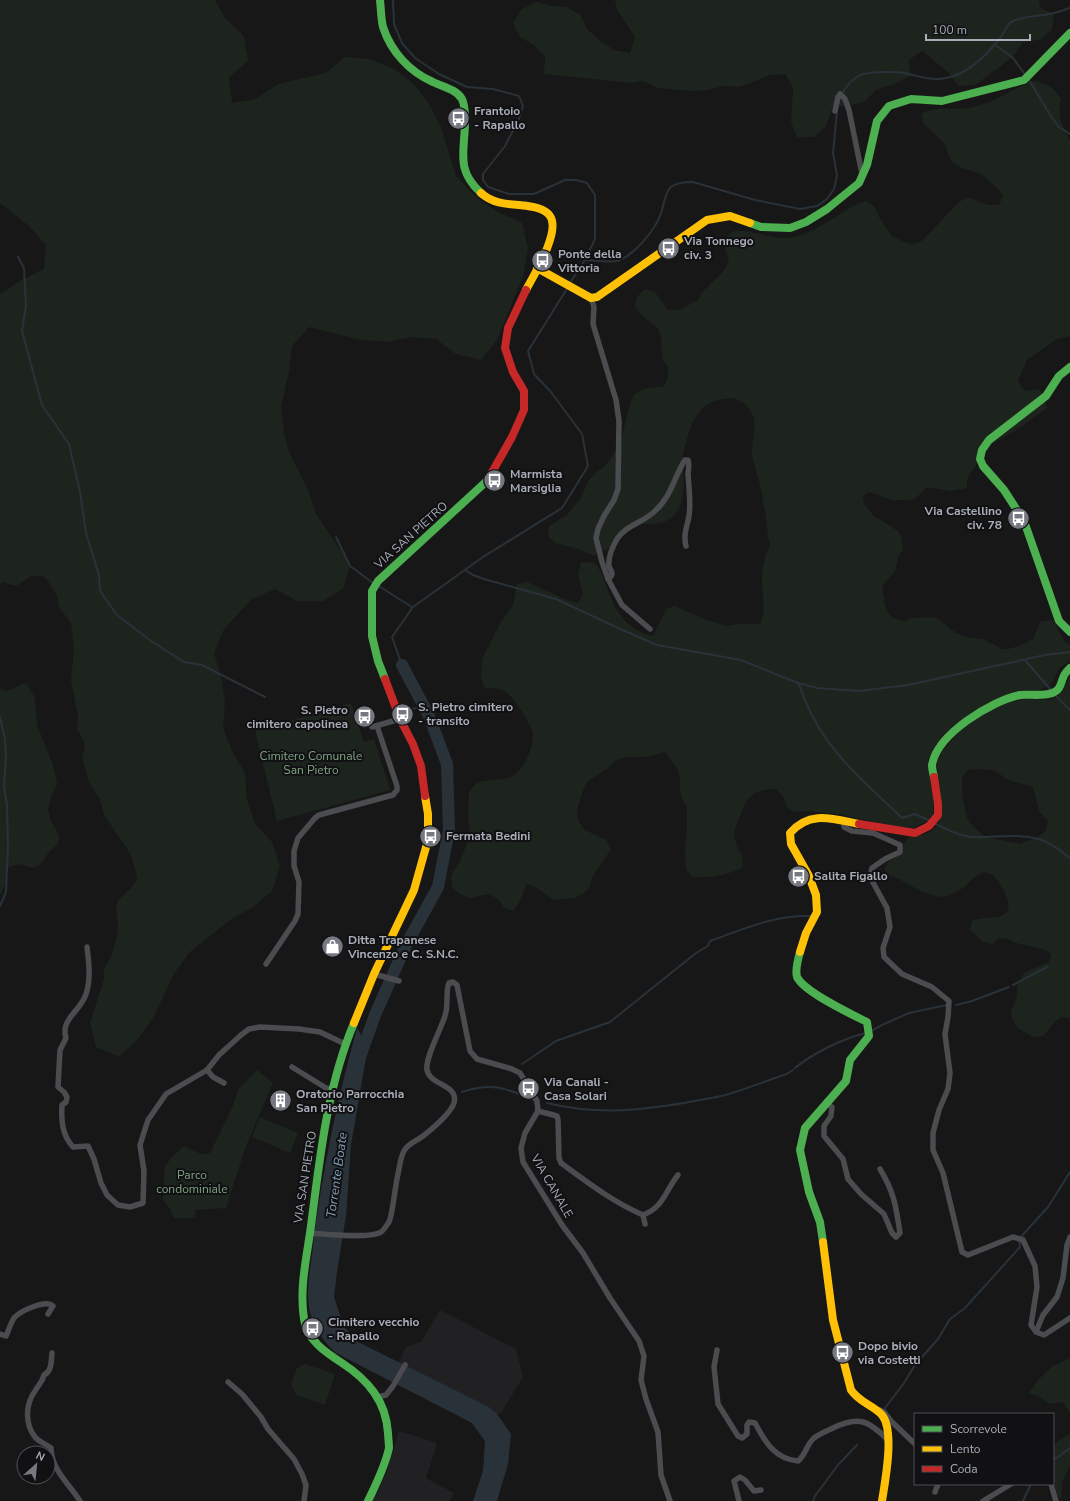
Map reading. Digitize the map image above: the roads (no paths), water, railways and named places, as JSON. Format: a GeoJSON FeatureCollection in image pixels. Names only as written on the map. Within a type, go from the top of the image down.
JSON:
{"type":"FeatureCollection","features":[{"type":"Feature","properties":{"kind":"street","name":"VIA SAN PIETRO"},"geometry":{"type":"LineString","coordinates":[[368,1501],[382,1471],[389,1446],[387,1419],[378,1397],[357,1373],[322,1350],[306,1327],[302,1310],[302,1291],[311,1233],[319,1163],[332,1088],[345,1044],[374,974],[414,890],[428,840],[428,814],[421,766],[413,744],[400,719],[378,661],[372,636],[372,591],[378,581],[489,479],[512,437],[524,410],[524,391],[513,372],[505,348],[508,328],[552,235],[550,216],[544,210],[531,206],[506,206],[495,203],[484,196],[469,181],[465,171],[465,114],[462,98],[458,93],[429,80],[416,72],[406,64],[392,48],[383,26],[380,0]]}},
{"type":"Feature","properties":{"kind":"street"},"geometry":{"type":"LineString","coordinates":[[537,268],[581,294],[591,298],[604,293],[706,220],[730,216],[761,227],[790,228],[806,222],[827,209],[859,183],[867,165],[877,121],[889,106],[911,99],[942,101],[1024,80],[1034,72],[1062,39],[1070,33]]}},
{"type":"Feature","properties":{"kind":"street"},"geometry":{"type":"LineString","coordinates":[[835,111],[840,94],[845,99],[849,110],[862,175]]}},
{"type":"Feature","properties":{"kind":"street"},"geometry":{"type":"LineString","coordinates":[[591,298],[594,307],[594,324],[616,400],[619,421],[618,489],[614,500],[598,529],[596,538],[608,579],[622,605],[650,629]]}},
{"type":"Feature","properties":{"kind":"street"},"geometry":{"type":"LineString","coordinates":[[1070,367],[1060,375],[1046,396],[988,440],[982,450],[980,459],[983,466],[1004,490],[1024,521],[1059,621],[1070,632]]}},
{"type":"Feature","properties":{"kind":"street"},"geometry":{"type":"LineString","coordinates":[[608,579],[611,577],[612,573],[609,565],[610,557],[618,539],[626,530],[655,512],[666,500],[679,470],[685,460],[688,460],[690,463],[688,471],[689,515],[685,530],[686,546]]}},
{"type":"Feature","properties":{"kind":"street"},"geometry":{"type":"LineString","coordinates":[[884,1499],[888,1450],[887,1429],[883,1416],[856,1399],[851,1390],[833,1320],[820,1222],[810,1192],[800,1150],[805,1128],[846,1080],[850,1060],[869,1036],[867,1022],[839,1008],[804,986],[797,976],[797,962],[806,933],[818,912],[816,895],[809,876],[791,844],[790,833],[797,825],[809,819],[826,818],[915,833],[929,826],[938,815],[938,804],[932,766],[936,754],[946,739],[975,714],[1002,700],[1021,695],[1049,694],[1056,692],[1060,687],[1063,676],[1070,668]]}},
{"type":"Feature","properties":{"kind":"street"},"geometry":{"type":"LineString","coordinates":[[266,964],[295,921],[298,914],[299,882],[294,866],[294,851],[298,838],[319,815],[393,795],[397,790],[397,786],[374,727],[400,719]]}},
{"type":"Feature","properties":{"kind":"street"},"geometry":{"type":"LineString","coordinates":[[844,822],[844,827],[852,831],[873,833],[900,845],[900,852],[885,859],[872,868],[870,877],[886,908],[890,927],[883,948],[884,957],[902,974],[932,987],[949,1001],[945,1034],[950,1072],[948,1089],[938,1110],[933,1133],[933,1150],[943,1173],[962,1252],[968,1255],[1013,1237],[1024,1240],[1034,1266],[1037,1287],[1031,1326],[1036,1332],[1044,1334],[1070,1318]]}},
{"type":"Feature","properties":{"kind":"street"},"geometry":{"type":"LineString","coordinates":[[87,947],[90,968],[86,995],[80,1006],[67,1021],[64,1031],[66,1038],[60,1050],[58,1087],[67,1097],[62,1105],[61,1121],[69,1142],[73,1147],[88,1146],[94,1159],[101,1183],[107,1194],[118,1205],[130,1207],[143,1203],[144,1171],[140,1145],[148,1120],[166,1094],[207,1070],[219,1055],[249,1029],[260,1026],[320,1032],[345,1044]]}},
{"type":"Feature","properties":{"kind":"street"},"geometry":{"type":"LineString","coordinates":[[374,974],[397,981]]}},
{"type":"Feature","properties":{"kind":"street"},"geometry":{"type":"LineString","coordinates":[[311,1233],[344,1236],[377,1234],[382,1231],[389,1221],[403,1154],[406,1148],[424,1135],[448,1112],[454,1103],[454,1095],[451,1089],[431,1078],[427,1070],[429,1057],[446,1015],[448,1003],[447,988],[449,983],[453,982],[457,985],[470,1051],[477,1059],[512,1069],[520,1073],[537,1101],[538,1111],[557,1116],[559,1158],[561,1163],[600,1192],[625,1207],[643,1215],[652,1212],[661,1204],[672,1182],[678,1175]]}},
{"type":"Feature","properties":{"kind":"street"},"geometry":{"type":"LineString","coordinates":[[292,1068],[326,1088],[332,1088]]}},
{"type":"Feature","properties":{"kind":"street"},"geometry":{"type":"LineString","coordinates":[[207,1070],[213,1077],[224,1083]]}},
{"type":"Feature","properties":{"kind":"street"},"geometry":{"type":"LineString","coordinates":[[827,1104],[832,1107],[831,1116],[824,1126],[824,1136],[843,1159],[848,1179],[861,1194],[884,1214],[892,1234],[896,1236],[900,1233],[896,1203],[890,1184],[880,1169]]}},
{"type":"Feature","properties":{"kind":"street","name":"VIA CANALE"},"geometry":{"type":"LineString","coordinates":[[538,1111],[526,1133],[521,1148],[523,1162],[562,1225],[583,1253],[610,1298],[639,1341],[644,1356],[642,1380],[646,1399],[658,1432],[661,1475],[670,1501]]}},
{"type":"Feature","properties":{"kind":"street"},"geometry":{"type":"LineString","coordinates":[[643,1215],[645,1224]]}},
{"type":"Feature","properties":{"kind":"street"},"geometry":{"type":"LineString","coordinates":[[1036,1332],[1043,1315],[1057,1297],[1063,1278],[1067,1245],[1070,1237]]}},
{"type":"Feature","properties":{"kind":"street"},"geometry":{"type":"LineString","coordinates":[[0,1334],[6,1336],[17,1314],[43,1303],[49,1303],[53,1306],[48,1314]]}},
{"type":"Feature","properties":{"kind":"street"},"geometry":{"type":"LineString","coordinates":[[717,1350],[714,1367],[718,1404],[738,1436],[742,1438],[745,1437],[747,1434],[747,1425],[752,1421],[755,1423],[767,1444],[780,1456],[788,1460],[798,1461],[804,1456],[813,1439],[845,1422],[853,1420],[870,1424],[888,1440]]}},
{"type":"Feature","properties":{"kind":"street"},"geometry":{"type":"LineString","coordinates":[[52,1353],[50,1369],[48,1373],[44,1375],[42,1382],[35,1390],[30,1400],[28,1422],[36,1439],[51,1448],[51,1457],[55,1467],[80,1501]]}},
{"type":"Feature","properties":{"kind":"street"},"geometry":{"type":"LineString","coordinates":[[378,1397],[386,1395],[405,1365]]}},
{"type":"Feature","properties":{"kind":"street"},"geometry":{"type":"LineString","coordinates":[[228,1382],[242,1394],[261,1417],[268,1429],[294,1459],[306,1485],[304,1501]]}},
{"type":"Feature","properties":{"kind":"street"},"geometry":{"type":"LineString","coordinates":[[875,1410],[884,1412],[891,1422],[914,1443]]}},
{"type":"Feature","properties":{"kind":"street"},"geometry":{"type":"LineString","coordinates":[[739,1501],[734,1481],[740,1478],[745,1480],[754,1491],[761,1490]]}},
{"type":"Feature","properties":{"kind":"street"},"geometry":{"type":"LineString","coordinates":[[935,1492],[938,1485]]}},
{"type":"Feature","properties":{"kind":"street"},"geometry":{"type":"LineString","coordinates":[[983,1501],[1009,1485]]}},
{"type":"Feature","properties":{"kind":"street"},"geometry":{"type":"LineString","coordinates":[[1051,1485],[1056,1501]]}},
{"type":"Feature","properties":{"kind":"water"},"geometry":{"type":"Polygon","coordinates":[[[357,1028],[368,1046],[351,1145],[346,1216],[334,1297],[344,1327],[358,1342],[489,1407],[497,1414],[511,1434],[508,1464],[497,1501],[473,1501],[483,1471],[485,1441],[472,1423],[336,1353],[320,1334],[314,1324],[310,1312],[308,1296],[309,1279],[321,1191],[337,1109],[357,1028]]]}},
{"type":"Feature","properties":{"kind":"waterway"},"geometry":{"type":"LineString","coordinates":[[393,0],[394,24],[402,43],[415,58],[439,74],[467,87],[493,89],[519,96],[523,106],[519,119],[505,146],[483,174],[483,180],[488,187],[509,194],[534,194],[565,180],[576,180],[587,183],[595,195],[595,239],[585,260],[570,283]]}},
{"type":"Feature","properties":{"kind":"waterway"},"geometry":{"type":"LineString","coordinates":[[843,92],[856,77],[872,72],[900,72],[935,79],[954,76],[970,68],[984,56],[1001,37],[1011,22],[1031,16],[1047,15],[1070,8]]}},
{"type":"Feature","properties":{"kind":"waterway"},"geometry":{"type":"LineString","coordinates":[[994,44],[1013,58],[1026,76]]}},
{"type":"Feature","properties":{"kind":"waterway"},"geometry":{"type":"LineString","coordinates":[[1029,80],[1052,118],[1059,127],[1070,134]]}},
{"type":"Feature","properties":{"kind":"waterway"},"geometry":{"type":"LineString","coordinates":[[585,260],[612,262],[629,255],[642,243],[653,229],[660,216],[668,191],[676,184],[693,182],[755,200],[800,209],[817,206],[827,199],[834,189],[837,176],[833,153],[837,111]]}},
{"type":"Feature","properties":{"kind":"waterway"},"geometry":{"type":"LineString","coordinates":[[18,257],[24,268],[26,306],[22,331],[42,405],[69,444],[80,492],[86,533],[99,575],[100,591],[117,615],[151,641],[184,662],[202,665],[265,697]]}},
{"type":"Feature","properties":{"kind":"waterway"},"geometry":{"type":"LineString","coordinates":[[402,665],[392,637],[413,607],[483,557],[562,508],[588,466],[582,434],[551,392],[534,374],[528,351],[568,287]]}},
{"type":"Feature","properties":{"kind":"waterway"},"geometry":{"type":"LineString","coordinates":[[336,537],[350,566],[373,583]]}},
{"type":"Feature","properties":{"kind":"waterway"},"geometry":{"type":"LineString","coordinates":[[465,570],[484,579],[556,599],[657,645],[741,660],[798,683],[817,688],[859,691],[908,685],[1045,655],[1070,652]]}},
{"type":"Feature","properties":{"kind":"waterway"},"geometry":{"type":"LineString","coordinates":[[377,585],[412,607]]}},
{"type":"Feature","properties":{"kind":"waterway"},"geometry":{"type":"LineString","coordinates":[[1025,660],[1051,690]]}},
{"type":"Feature","properties":{"kind":"waterway","name":"Torrente Boate"},"geometry":{"type":"LineString","coordinates":[[360,1057],[375,1015],[406,945],[438,887],[449,830],[447,764],[429,716],[402,665]]}},
{"type":"Feature","properties":{"kind":"waterway"},"geometry":{"type":"LineString","coordinates":[[798,683],[821,732],[853,771],[902,818],[915,814],[930,821]]}},
{"type":"Feature","properties":{"kind":"waterway"},"geometry":{"type":"LineString","coordinates":[[1055,695],[1070,710]]}},
{"type":"Feature","properties":{"kind":"waterway"},"geometry":{"type":"LineString","coordinates":[[401,709],[425,708]]}},
{"type":"Feature","properties":{"kind":"waterway"},"geometry":{"type":"LineString","coordinates":[[0,717],[5,739],[6,755],[4,787],[7,805],[8,847],[6,892],[0,906]]}},
{"type":"Feature","properties":{"kind":"waterway"},"geometry":{"type":"LineString","coordinates":[[934,823],[947,830],[971,837],[1018,836],[1036,838],[1051,844],[1070,858]]}},
{"type":"Feature","properties":{"kind":"waterway"},"geometry":{"type":"LineString","coordinates":[[522,1064],[556,1041],[610,1022],[696,953],[708,946],[710,941],[772,920],[797,916],[810,916]]}},
{"type":"Feature","properties":{"kind":"waterway"},"geometry":{"type":"LineString","coordinates":[[1013,985],[1047,967]]}},
{"type":"Feature","properties":{"kind":"waterway"},"geometry":{"type":"LineString","coordinates":[[956,1005],[972,1001],[1009,987]]}},
{"type":"Feature","properties":{"kind":"waterway"},"geometry":{"type":"LineString","coordinates":[[871,1031],[909,1013],[947,1005]]}},
{"type":"Feature","properties":{"kind":"waterway"},"geometry":{"type":"LineString","coordinates":[[795,1068],[802,1062],[829,1047],[848,1038],[866,1033]]}},
{"type":"Feature","properties":{"kind":"waterway"},"geometry":{"type":"LineString","coordinates":[[547,1103],[565,1107],[599,1110],[632,1110],[666,1106],[729,1094],[787,1074],[793,1070]]}},
{"type":"Feature","properties":{"kind":"waterway"},"geometry":{"type":"LineString","coordinates":[[462,1092],[481,1087],[490,1087],[506,1089],[532,1099]]}},
{"type":"Feature","properties":{"kind":"waterway"},"geometry":{"type":"LineString","coordinates":[[885,1408],[904,1383],[915,1365],[938,1339],[950,1319],[965,1308],[1020,1247],[1019,1239],[1048,1207],[1070,1172]]}},
{"type":"Feature","properties":{"kind":"waterway"},"geometry":{"type":"LineString","coordinates":[[813,1501],[815,1496],[838,1465],[857,1445]]}},
{"type":"Feature","properties":{"kind":"waterway"},"geometry":{"type":"LineString","coordinates":[[1054,1459],[1070,1448]]}},
{"type":"Feature","properties":{"kind":"waterway"},"geometry":{"type":"LineString","coordinates":[[1023,1501],[1031,1485]]}},
{"type":"Feature","properties":{"kind":"place","name":"Frantoio - Rapallo"},"geometry":{"type":"Point","coordinates":[458,118]}},
{"type":"Feature","properties":{"kind":"place","name":"Via Tonnego civ. 3"},"geometry":{"type":"Point","coordinates":[668,248]}},
{"type":"Feature","properties":{"kind":"place","name":"Ponte della Vittoria"},"geometry":{"type":"Point","coordinates":[543,261]}},
{"type":"Feature","properties":{"kind":"place","name":"Marmista Marsiglia"},"geometry":{"type":"Point","coordinates":[495,481]}},
{"type":"Feature","properties":{"kind":"place","name":"Via Castellino civ. 78"},"geometry":{"type":"Point","coordinates":[1018,518]}},
{"type":"Feature","properties":{"kind":"place","name":"S. Pietro cimitero - transito"},"geometry":{"type":"Point","coordinates":[402,714]}},
{"type":"Feature","properties":{"kind":"place","name":"S. Pietro cimitero capolinea"},"geometry":{"type":"Point","coordinates":[364,717]}},
{"type":"Feature","properties":{"kind":"place","name":"Fermata Bedini"},"geometry":{"type":"Point","coordinates":[430,836]}},
{"type":"Feature","properties":{"kind":"place","name":"Salita Figallo"},"geometry":{"type":"Point","coordinates":[799,876]}},
{"type":"Feature","properties":{"kind":"place","name":"Ditta Trapanese Vincenzo e C. S.N.C."},"geometry":{"type":"Point","coordinates":[332,947]}},
{"type":"Feature","properties":{"kind":"place","name":"Via Canali - Casa Solari"},"geometry":{"type":"Point","coordinates":[529,1089]}},
{"type":"Feature","properties":{"kind":"place","name":"Oratorio Parrocchia San Pietro"},"geometry":{"type":"Point","coordinates":[281,1101]}},
{"type":"Feature","properties":{"kind":"place","name":"Cimitero vecchio - Rapallo"},"geometry":{"type":"Point","coordinates":[313,1329]}},
{"type":"Feature","properties":{"kind":"place","name":"Dopo bivio via Costetti"},"geometry":{"type":"Point","coordinates":[842,1353]}},
{"type":"Feature","properties":{"kind":"park label","name":"Cimitero Comunale San Pietro"},"geometry":{"type":"Point","coordinates":[311,763]}},
{"type":"Feature","properties":{"kind":"park label","name":"Parco condominiale"},"geometry":{"type":"Point","coordinates":[192,1182]}}]}
